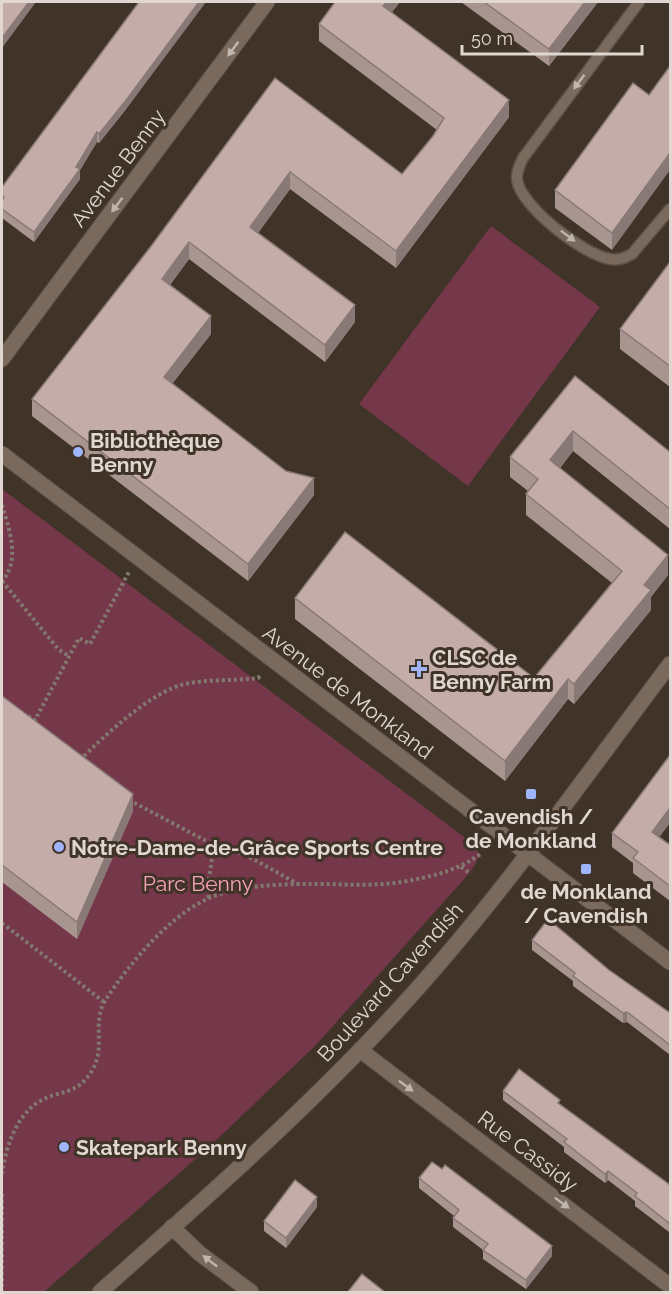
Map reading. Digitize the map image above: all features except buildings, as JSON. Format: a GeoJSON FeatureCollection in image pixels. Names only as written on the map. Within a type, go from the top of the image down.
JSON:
{"type":"FeatureCollection","features":[{"type":"Feature","properties":{"kind":"street","name":"Avenue Benny"},"geometry":{"type":"LineString","coordinates":[[2,359],[267,2]]}},
{"type":"Feature","properties":{"kind":"street","name":"Avenue de Monkland"},"geometry":{"type":"LineString","coordinates":[[2,454],[670,962]]}},
{"type":"Feature","properties":{"kind":"street","name":"Boulevard Cavendish"},"geometry":{"type":"LineString","coordinates":[[100,1293],[300,1110],[360,1050],[434,968],[526,853],[670,663]]}},
{"type":"Feature","properties":{"kind":"street","name":"Rue Cassidy"},"geometry":{"type":"LineString","coordinates":[[360,1050],[670,1286]]}},
{"type":"Feature","properties":{"kind":"street"},"geometry":{"type":"LineString","coordinates":[[172,1227],[200,1253],[251,1293]]}},
{"type":"Feature","properties":{"kind":"lane"},"geometry":{"type":"LineString","coordinates":[[639,2],[523,158],[517,180],[524,196],[544,218],[573,241],[610,260],[626,258],[632,254],[670,208]]}},
{"type":"Feature","properties":{"kind":"path"},"geometry":{"type":"LineString","coordinates":[[2,506],[10,533],[12,554],[8,575],[2,581],[59,650],[69,656]]}},
{"type":"Feature","properties":{"kind":"path"},"geometry":{"type":"LineString","coordinates":[[18,711],[35,720],[79,638],[90,644],[125,578]]}},
{"type":"Feature","properties":{"kind":"path"},"geometry":{"type":"LineString","coordinates":[[79,762],[125,719],[173,688],[201,682],[258,678]]}},
{"type":"Feature","properties":{"kind":"path"},"geometry":{"type":"LineString","coordinates":[[119,794],[210,843],[246,855],[299,885]]}},
{"type":"Feature","properties":{"kind":"path"},"geometry":{"type":"LineString","coordinates":[[210,843],[212,850],[207,889],[210,899]]}},
{"type":"Feature","properties":{"kind":"path"},"geometry":{"type":"LineString","coordinates":[[2,1174],[4,1152],[23,1117],[37,1102],[79,1087],[93,1069],[101,1049],[98,1019],[104,1002],[153,940],[176,921],[210,899],[261,886],[396,883],[460,867],[482,853]]}},
{"type":"Feature","properties":{"kind":"path"},"geometry":{"type":"LineString","coordinates":[[460,867],[471,874]]}},
{"type":"Feature","properties":{"kind":"path"},"geometry":{"type":"LineString","coordinates":[[2,923],[104,1002]]}},
{"type":"Feature","properties":{"kind":"path"},"geometry":{"type":"LineString","coordinates":[[2,1194],[2,1293]]}},
{"type":"Feature","properties":{"kind":"green space"},"geometry":{"type":"Polygon","coordinates":[[[491,226],[600,307],[468,486],[359,404],[491,226]]]}},
{"type":"Feature","properties":{"kind":"green space","name":"Parc Benny"},"geometry":{"type":"Polygon","coordinates":[[[2,489],[476,846],[478,850],[476,862],[466,877],[316,1045],[209,1147],[44,1292],[2,1292],[2,489]]]}},
{"type":"Feature","properties":{"kind":"place","name":"Bibliothèque Benny"},"geometry":{"type":"Point","coordinates":[78,452]}},
{"type":"Feature","properties":{"kind":"place","name":"CLSC de Benny Farm"},"geometry":{"type":"Point","coordinates":[419,669]}},
{"type":"Feature","properties":{"kind":"place","name":"Cavendish / de Monkland"},"geometry":{"type":"Point","coordinates":[531,794]}},
{"type":"Feature","properties":{"kind":"place","name":"Notre-Dame-de-Grâce Sports Centre"},"geometry":{"type":"Point","coordinates":[59,847]}},
{"type":"Feature","properties":{"kind":"place","name":"de Monkland / Cavendish"},"geometry":{"type":"Point","coordinates":[586,869]}},
{"type":"Feature","properties":{"kind":"place","name":"Skatepark Benny"},"geometry":{"type":"Point","coordinates":[64,1147]}}]}
